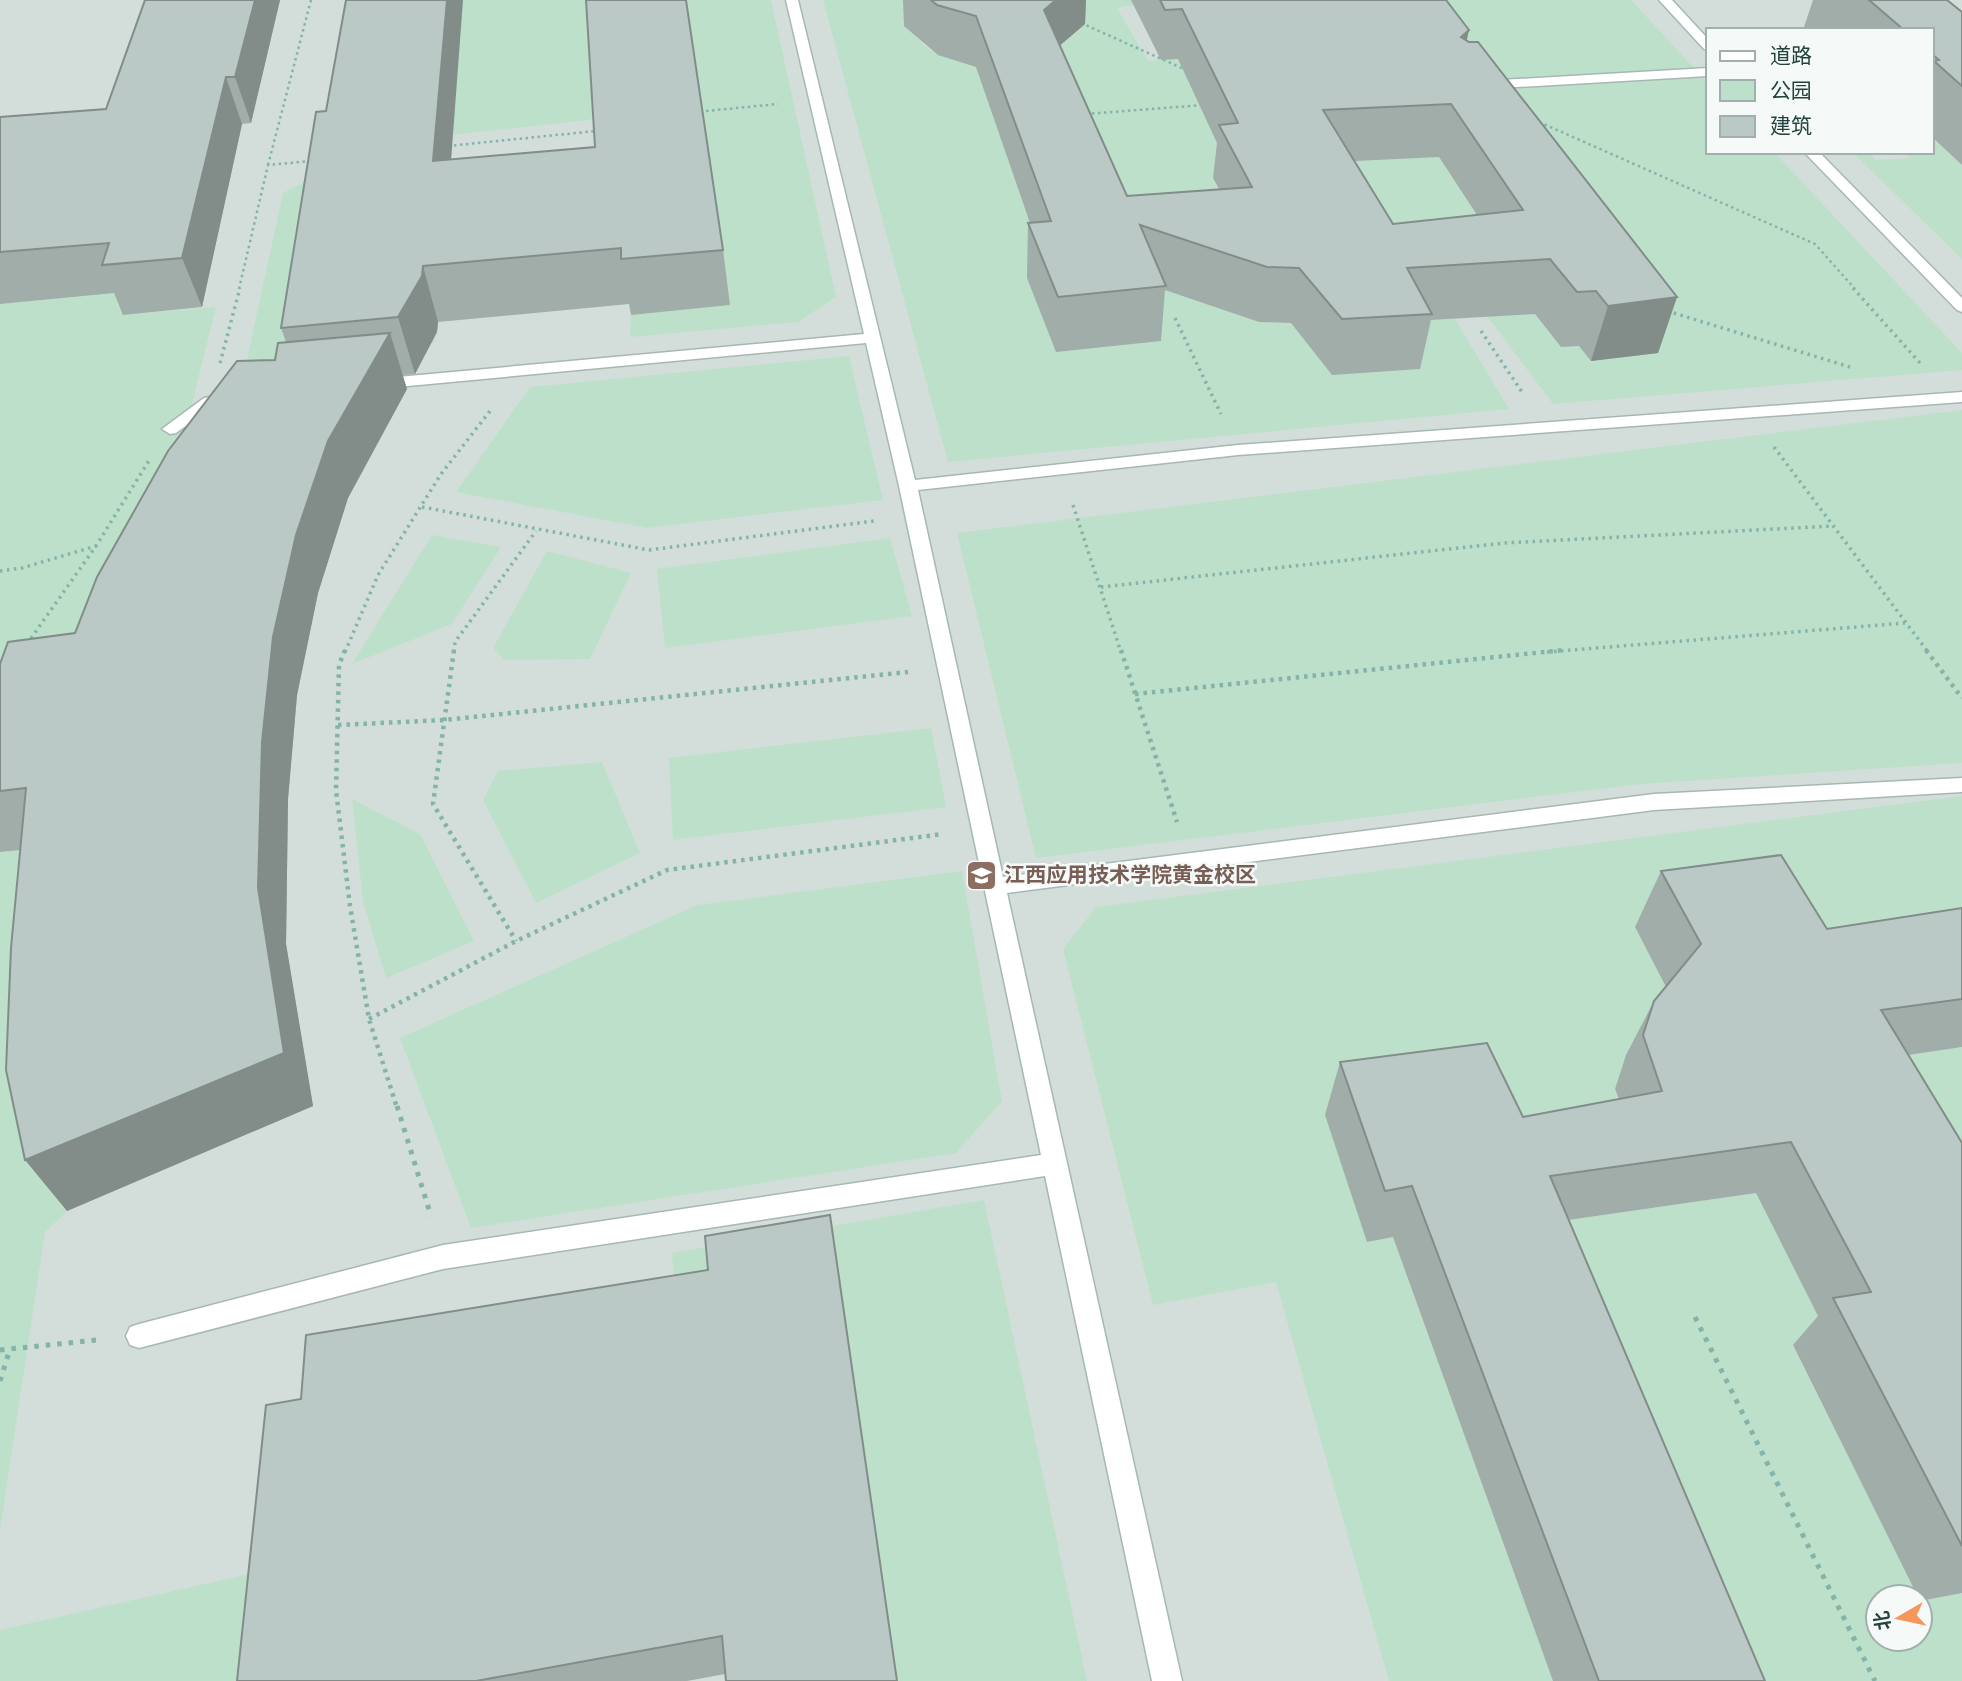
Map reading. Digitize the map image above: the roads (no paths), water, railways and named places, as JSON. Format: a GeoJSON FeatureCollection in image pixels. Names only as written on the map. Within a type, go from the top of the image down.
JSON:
{"type":"FeatureCollection","features":[{"type":"Feature","properties":{"kind":"street"},"geometry":{"type":"LineString","coordinates":[[792,0],[908,486],[1167,1681]]}},
{"type":"Feature","properties":{"kind":"street"},"geometry":{"type":"LineString","coordinates":[[1664,0],[1706,44]]}},
{"type":"Feature","properties":{"kind":"street"},"geometry":{"type":"LineString","coordinates":[[1472,86],[1706,72]]}},
{"type":"Feature","properties":{"kind":"street"},"geometry":{"type":"LineString","coordinates":[[1813,154],[1962,307]]}},
{"type":"Feature","properties":{"kind":"street"},"geometry":{"type":"LineString","coordinates":[[359,386],[872,338]]}},
{"type":"Feature","properties":{"kind":"street"},"geometry":{"type":"LineString","coordinates":[[170,429],[210,401],[250,397]]}},
{"type":"Feature","properties":{"kind":"street"},"geometry":{"type":"LineString","coordinates":[[908,486],[1238,450],[1956,397]]}},
{"type":"Feature","properties":{"kind":"street"},"geometry":{"type":"LineString","coordinates":[[994,886],[1654,802],[1962,785]]}},
{"type":"Feature","properties":{"kind":"street"},"geometry":{"type":"LineString","coordinates":[[139,1336],[443,1256],[1055,1164]]}},
{"type":"Feature","properties":{"kind":"place","name":"江西应用技术学院黄金校区"},"geometry":{"type":"Point","coordinates":[981,875]}}]}
